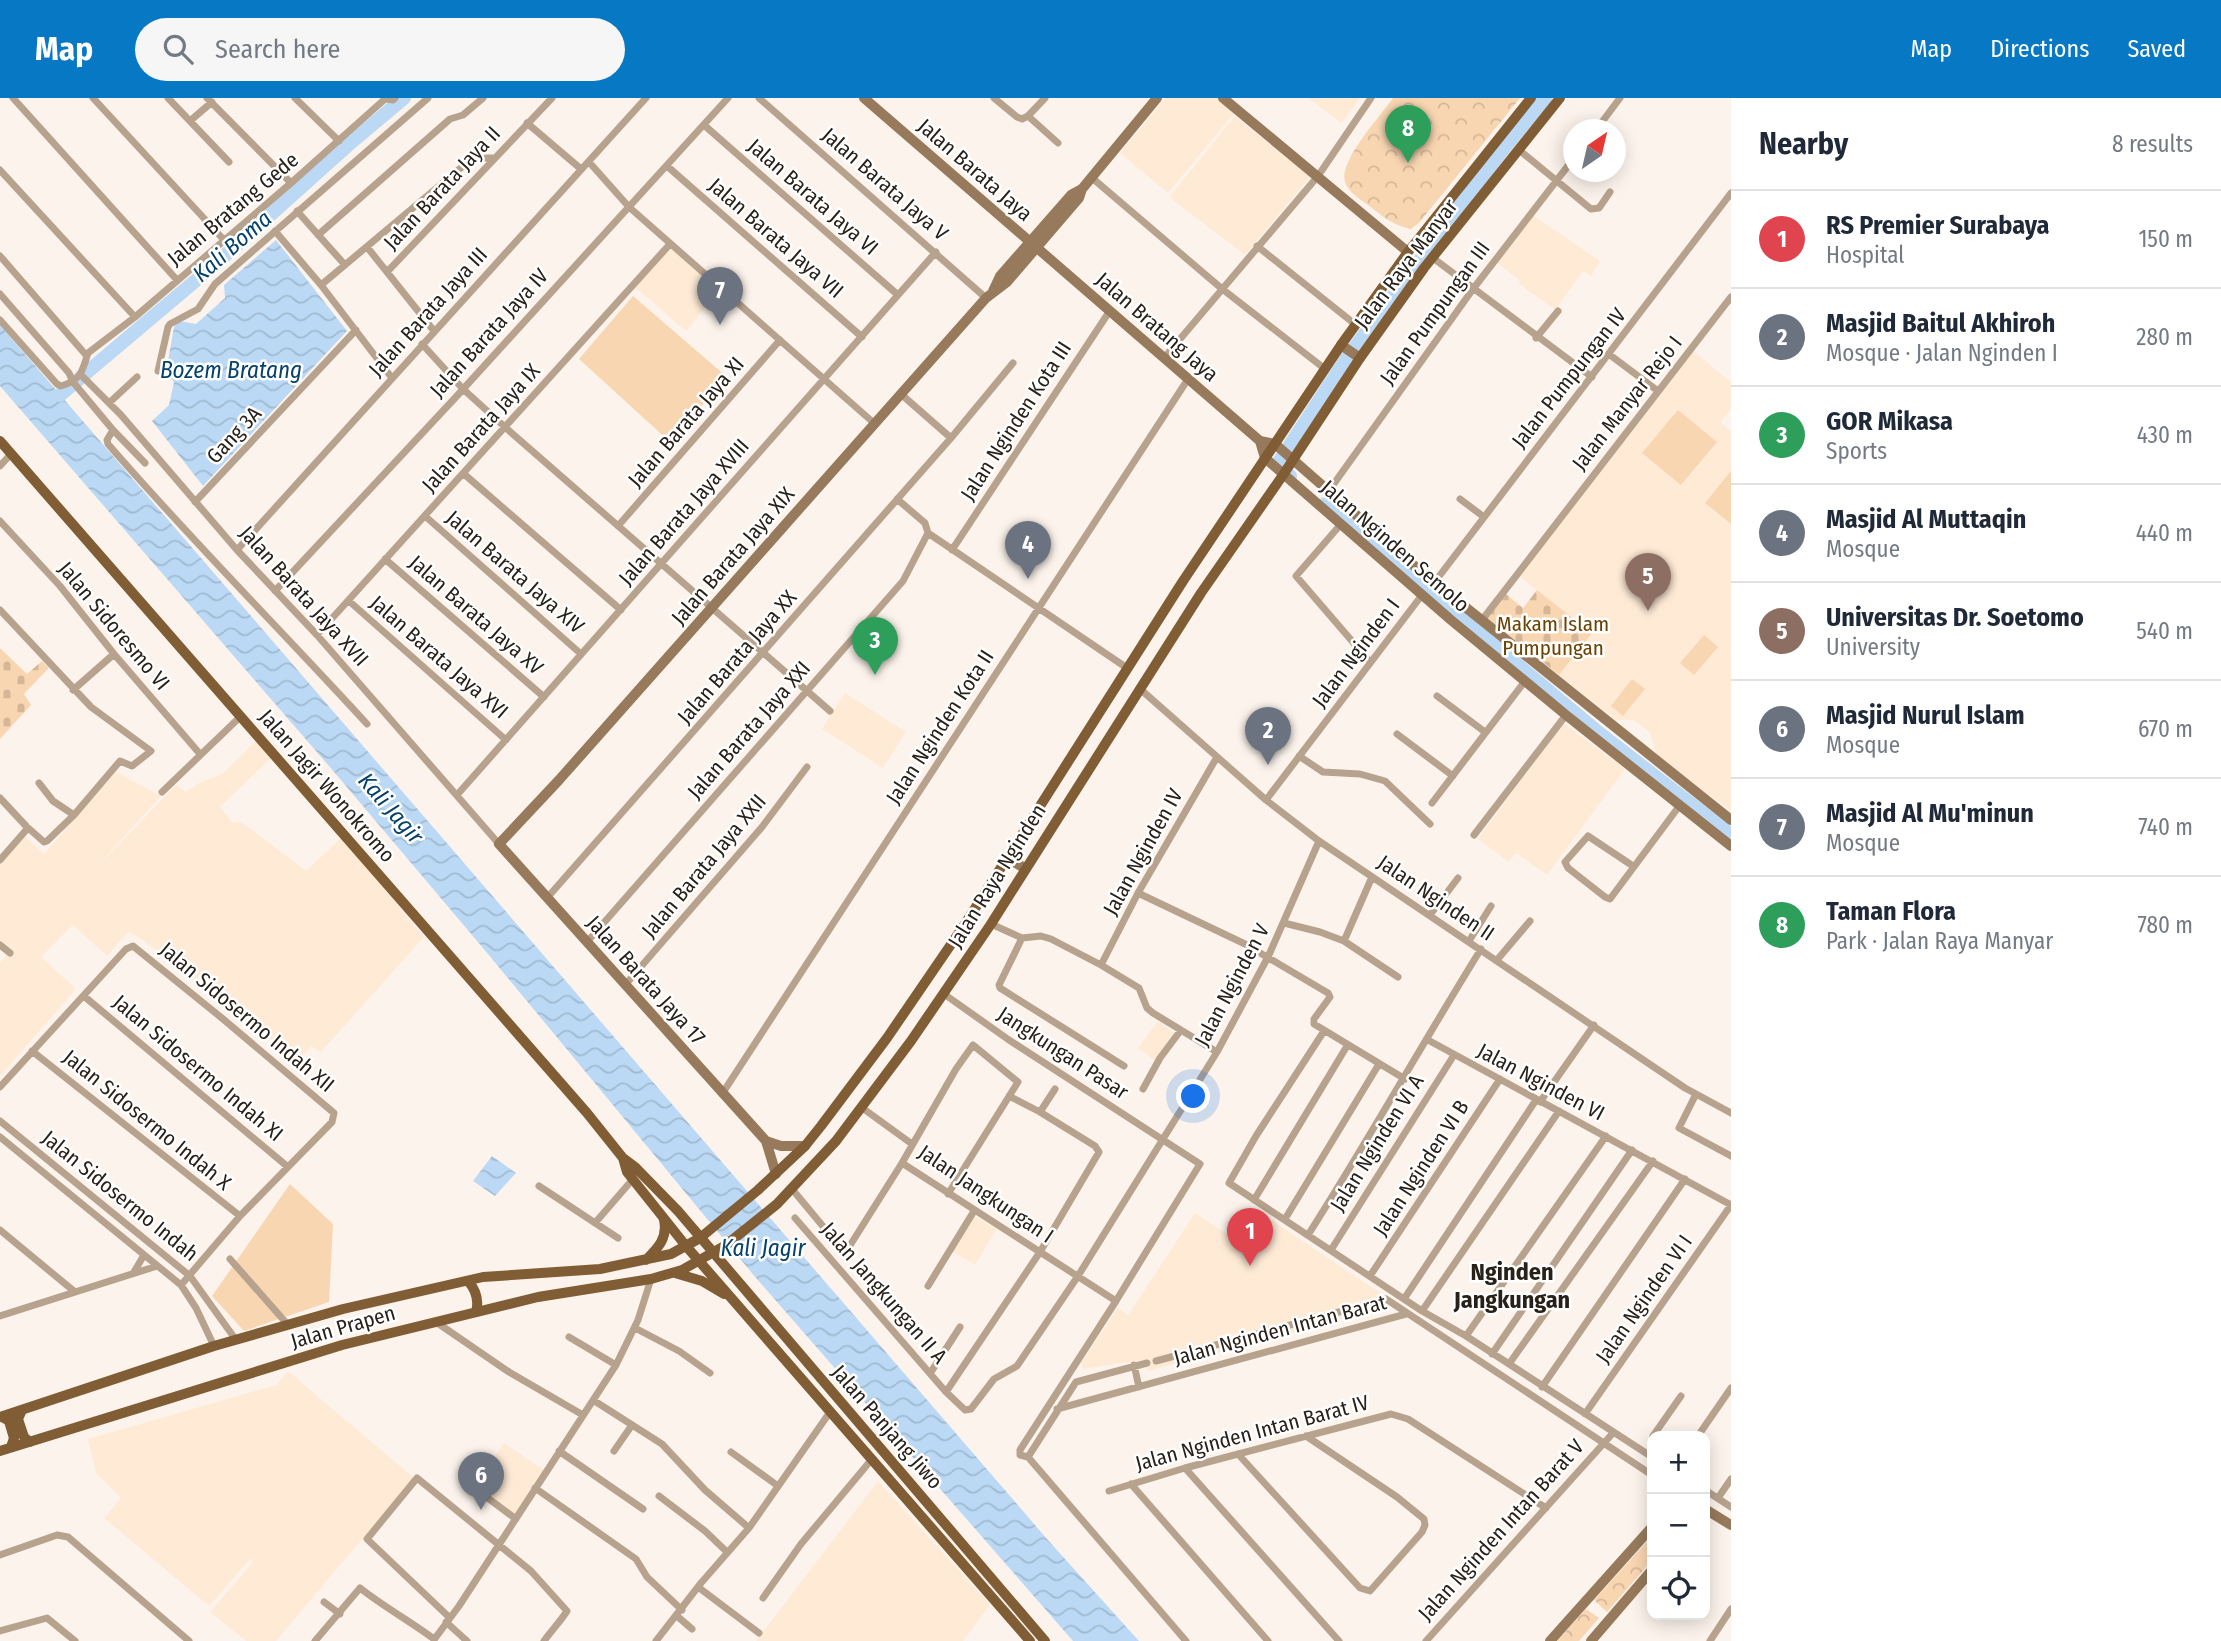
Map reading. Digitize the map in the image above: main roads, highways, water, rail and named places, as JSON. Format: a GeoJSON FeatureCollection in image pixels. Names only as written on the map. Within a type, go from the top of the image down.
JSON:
{"type":"FeatureCollection","features":[{"type":"Feature","properties":{"kind":"main road","name":"Jalan Raya Manyar"},"geometry":{"type":"LineString","coordinates":[[1285,461],[1325,369],[1351,351],[1356,326],[1408,252],[1531,98]]}},
{"type":"Feature","properties":{"kind":"main road","name":"Jalan Raya Manyar"},"geometry":{"type":"LineString","coordinates":[[1285,461],[1351,351],[1433,258],[1560,98]]}},
{"type":"Feature","properties":{"kind":"main road","name":"Jalan Jagir Wonokromo"},"geometry":{"type":"LineString","coordinates":[[0,441],[587,1113],[623,1158],[678,1211],[700,1238]]}},
{"type":"Feature","properties":{"kind":"main road","name":"Jalan Raya Manyar"},"geometry":{"type":"LineString","coordinates":[[1265,458],[1285,461]]}},
{"type":"Feature","properties":{"kind":"main road","name":"Jalan Raya Nginden"},"geometry":{"type":"LineString","coordinates":[[686,1246],[714,1227],[805,1146],[925,983],[1265,458]]}},
{"type":"Feature","properties":{"kind":"main road","name":"Jalan Raya Nginden"},"geometry":{"type":"LineString","coordinates":[[700,1260],[726,1245],[777,1204],[836,1141],[862,1107],[991,924],[1285,461]]}},
{"type":"Feature","properties":{"kind":"main road"},"geometry":{"type":"LineString","coordinates":[[1183,581],[1201,593]]}},
{"type":"Feature","properties":{"kind":"main road","name":"Jalan Jagir Wonokromo"},"geometry":{"type":"LineString","coordinates":[[623,1158],[627,1172],[700,1260]]}},
{"type":"Feature","properties":{"kind":"main road"},"geometry":{"type":"LineString","coordinates":[[646,1261],[662,1241],[666,1228],[663,1217]]}},
{"type":"Feature","properties":{"kind":"main road","name":"Jalan Panjang Jiwo"},"geometry":{"type":"LineString","coordinates":[[700,1238],[1023,1624]]}},
{"type":"Feature","properties":{"kind":"main road","name":"Jalan Prapen"},"geometry":{"type":"LineString","coordinates":[[10,1417],[214,1346],[343,1309],[471,1285],[482,1277],[600,1269],[646,1261],[671,1254],[686,1246]]}},
{"type":"Feature","properties":{"kind":"main road","name":"Jalan Panjang Jiwo"},"geometry":{"type":"LineString","coordinates":[[700,1260],[830,1412],[1037,1640]]}},
{"type":"Feature","properties":{"kind":"main road","name":"Jalan Prapen"},"geometry":{"type":"LineString","coordinates":[[16,1442],[342,1345],[436,1322],[477,1307],[651,1279],[700,1260]]}},
{"type":"Feature","properties":{"kind":"main road"},"geometry":{"type":"LineString","coordinates":[[674,1272],[706,1283],[740,1306]]}},
{"type":"Feature","properties":{"kind":"main road"},"geometry":{"type":"LineString","coordinates":[[471,1285],[477,1307]]}},
{"type":"Feature","properties":{"kind":"main road"},"geometry":{"type":"LineString","coordinates":[[10,1417],[16,1442]]}},
{"type":"Feature","properties":{"kind":"water","name":"Bozem Bratang"},"geometry":{"type":"Polygon","coordinates":[[[276,240],[347,331],[203,486],[152,421],[169,405],[174,382],[166,372],[174,327],[179,321],[196,324],[225,298],[224,285],[276,240]]]}},
{"type":"Feature","properties":{"kind":"water","name":"Kali Jagir"},"geometry":{"type":"Polygon","coordinates":[[[0,325],[1047,1539],[1139,1641],[1073,1641],[756,1278],[335,773],[0,386],[0,325]]]}},
{"type":"Feature","properties":{"kind":"water"},"geometry":{"type":"Polygon","coordinates":[[[492,1156],[516,1173],[495,1196],[473,1181],[492,1156]]]}},
{"type":"Feature","properties":{"kind":"waterway","name":"Kali Boma"},"geometry":{"type":"LineString","coordinates":[[60,395],[220,260],[404,98]]}},
{"type":"Feature","properties":{"kind":"waterway"},"geometry":{"type":"LineString","coordinates":[[1290,476],[1277,465],[1347,358],[1499,154],[1545,98]]}},
{"type":"Feature","properties":{"kind":"waterway"},"geometry":{"type":"LineString","coordinates":[[1325,504],[1599,733],[1731,835]]}},
{"type":"Feature","properties":{"kind":"tunnel"},"geometry":{"type":"LineString","coordinates":[[1369,1304],[1377,1302]]}},
{"type":"Feature","properties":{"kind":"place","name":"Taman Flora"},"geometry":{"type":"Point","coordinates":[1408,163]}},
{"type":"Feature","properties":{"kind":"place","name":"Masjid Al Mu'minun"},"geometry":{"type":"Point","coordinates":[720,325]}},
{"type":"Feature","properties":{"kind":"place","name":"Masjid Al Muttaqin"},"geometry":{"type":"Point","coordinates":[1028,579]}},
{"type":"Feature","properties":{"kind":"place","name":"Universitas Dr. Soetomo"},"geometry":{"type":"Point","coordinates":[1648,611]}},
{"type":"Feature","properties":{"kind":"place","name":"GOR Mikasa"},"geometry":{"type":"Point","coordinates":[875,675]}},
{"type":"Feature","properties":{"kind":"place","name":"Masjid Baitul Akhiroh"},"geometry":{"type":"Point","coordinates":[1268,765]}},
{"type":"Feature","properties":{"kind":"place","name":"RS Premier Surabaya"},"geometry":{"type":"Point","coordinates":[1250,1266]}},
{"type":"Feature","properties":{"kind":"place","name":"Masjid Nurul Islam"},"geometry":{"type":"Point","coordinates":[481,1510]}},
{"type":"Feature","properties":{"kind":"district","name":"Nginden Jangkungan"},"geometry":{"type":"Point","coordinates":[1512,1286]}},
{"type":"Feature","properties":{"kind":"park label","name":"Makam Islam Pumpungan"},"geometry":{"type":"Point","coordinates":[1553,636]}}]}
